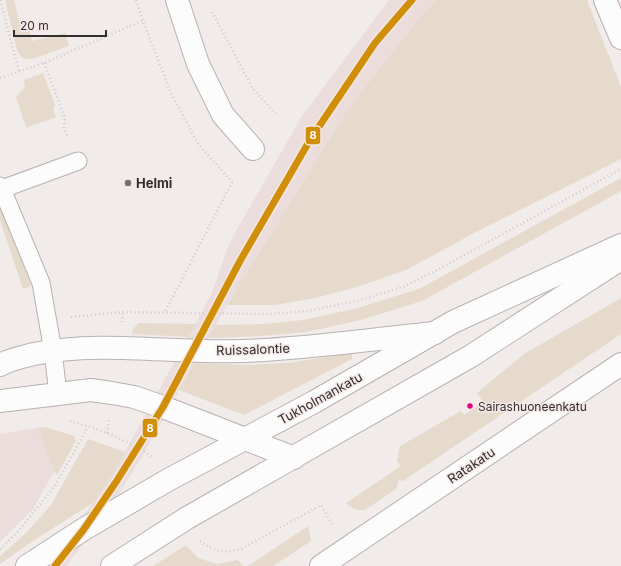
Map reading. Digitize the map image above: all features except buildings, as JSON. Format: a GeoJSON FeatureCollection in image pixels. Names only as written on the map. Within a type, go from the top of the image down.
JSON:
{"type":"FeatureCollection","features":[{"type":"Feature","properties":{"kind":"street"},"geometry":{"type":"LineString","coordinates":[[177,0],[198,64],[223,115],[253,149]]}},
{"type":"Feature","properties":{"kind":"street"},"geometry":{"type":"LineString","coordinates":[[605,0],[621,38]]}},
{"type":"Feature","properties":{"kind":"street","name":"Tukholmankatu"},"geometry":{"type":"LineString","coordinates":[[27,566],[84,529],[168,480],[314,402],[453,322],[621,245]]}},
{"type":"Feature","properties":{"kind":"street"},"geometry":{"type":"LineString","coordinates":[[112,566],[187,518],[471,356],[621,259]]}},
{"type":"Feature","properties":{"kind":"street","name":"Ruissalontie"},"geometry":{"type":"LineString","coordinates":[[0,365],[9,360],[53,351],[118,348],[182,351],[242,351],[293,348],[435,333]]}},
{"type":"Feature","properties":{"kind":"street","name":"Ratakatu"},"geometry":{"type":"LineString","coordinates":[[322,566],[621,364]]}},
{"type":"Feature","properties":{"kind":"street"},"geometry":{"type":"LineString","coordinates":[[0,401],[91,390],[134,397],[294,458]]}},
{"type":"Feature","properties":{"kind":"lane"},"geometry":{"type":"LineString","coordinates":[[58,394],[53,351],[41,283],[1,188],[78,161]]}},
{"type":"Feature","properties":{"kind":"path"},"geometry":{"type":"LineString","coordinates":[[0,0],[19,71]]}},
{"type":"Feature","properties":{"kind":"path"},"geometry":{"type":"LineString","coordinates":[[136,0],[142,20],[171,93],[198,144],[232,182],[165,312]]}},
{"type":"Feature","properties":{"kind":"path"},"geometry":{"type":"LineString","coordinates":[[210,7],[212,14],[253,89],[276,114]]}},
{"type":"Feature","properties":{"kind":"path"},"geometry":{"type":"LineString","coordinates":[[0,78],[44,63],[142,20]]}},
{"type":"Feature","properties":{"kind":"path"},"geometry":{"type":"LineString","coordinates":[[44,63],[65,118],[64,128],[78,161]]}},
{"type":"Feature","properties":{"kind":"path"},"geometry":{"type":"LineString","coordinates":[[123,312],[271,314],[307,311],[361,300],[404,286],[437,270],[621,169]]}},
{"type":"Feature","properties":{"kind":"path"},"geometry":{"type":"LineString","coordinates":[[0,549],[16,534],[54,487],[88,427],[130,443],[153,458]]}},
{"type":"Feature","properties":{"kind":"path"},"geometry":{"type":"LineString","coordinates":[[199,540],[208,547],[217,551],[229,552],[242,548],[321,505],[334,529]]}},
{"type":"Feature","properties":{"kind":"shaded area"},"geometry":{"type":"Polygon","coordinates":[[[5,0],[14,0],[22,33],[29,31],[32,41],[65,33],[69,46],[32,59],[22,58],[17,50],[5,0]]]}},
{"type":"Feature","properties":{"kind":"shaded area"},"geometry":{"type":"Polygon","coordinates":[[[389,0],[436,0],[416,22],[348,109],[227,305],[140,460],[105,516],[66,566],[47,566],[113,474],[211,295],[228,247],[235,233],[302,116],[389,0]]]}},
{"type":"Feature","properties":{"kind":"shaded area"},"geometry":{"type":"Polygon","coordinates":[[[436,0],[587,0],[621,87],[621,159],[476,232],[406,270],[357,287],[315,298],[275,305],[227,305],[348,109],[416,22],[436,0]]]}},
{"type":"Feature","properties":{"kind":"shaded area"},"geometry":{"type":"Polygon","coordinates":[[[43,73],[55,104],[53,109],[56,117],[26,128],[16,97],[25,87],[24,80],[43,73]]]}},
{"type":"Feature","properties":{"kind":"shaded area"},"geometry":{"type":"Polygon","coordinates":[[[621,178],[621,191],[422,301],[357,321],[306,332],[263,336],[208,338],[215,325],[264,324],[303,320],[354,309],[419,289],[621,178]]]}},
{"type":"Feature","properties":{"kind":"shaded area"},"geometry":{"type":"Polygon","coordinates":[[[0,198],[31,286],[23,289],[0,220],[0,198]]]}},
{"type":"Feature","properties":{"kind":"shaded area"},"geometry":{"type":"Polygon","coordinates":[[[621,298],[621,334],[403,481],[399,480],[396,489],[365,510],[357,510],[346,503],[401,466],[397,461],[400,446],[461,411],[464,415],[483,402],[477,393],[524,354],[621,298]]]}},
{"type":"Feature","properties":{"kind":"shaded area"},"geometry":{"type":"Polygon","coordinates":[[[139,323],[196,324],[188,337],[133,334],[133,329],[139,323]]]}},
{"type":"Feature","properties":{"kind":"shaded area"},"geometry":{"type":"Polygon","coordinates":[[[352,353],[352,359],[244,415],[179,390],[194,363],[242,365],[288,363],[352,353]]]}},
{"type":"Feature","properties":{"kind":"shaded area"},"geometry":{"type":"Polygon","coordinates":[[[45,427],[68,447],[33,509],[0,542],[0,434],[45,427]]]}},
{"type":"Feature","properties":{"kind":"shaded area"},"geometry":{"type":"Polygon","coordinates":[[[45,427],[74,436],[76,441],[57,475],[38,428],[45,427]]]}},
{"type":"Feature","properties":{"kind":"shaded area"},"geometry":{"type":"Polygon","coordinates":[[[88,439],[125,452],[113,474],[93,503],[34,540],[0,564],[0,556],[27,532],[51,505],[88,439]]]}},
{"type":"Feature","properties":{"kind":"shaded area"},"geometry":{"type":"Polygon","coordinates":[[[308,526],[311,541],[273,566],[248,566],[308,526]]]}},
{"type":"Feature","properties":{"kind":"shaded area"},"geometry":{"type":"Polygon","coordinates":[[[186,545],[198,558],[217,564],[238,560],[243,566],[153,566],[186,545]]]}},
{"type":"Feature","properties":{"kind":"transit line","name":"8"},"geometry":{"type":"LineString","coordinates":[[55,566],[84,529],[116,482],[163,407],[240,261],[310,140],[375,43],[412,0]]}},
{"type":"Feature","properties":{"kind":"place","name":"Helmi"},"geometry":{"type":"Point","coordinates":[128,183]}},
{"type":"Feature","properties":{"kind":"place","name":"Sairashuoneenkatu"},"geometry":{"type":"Point","coordinates":[470,406]}}]}
